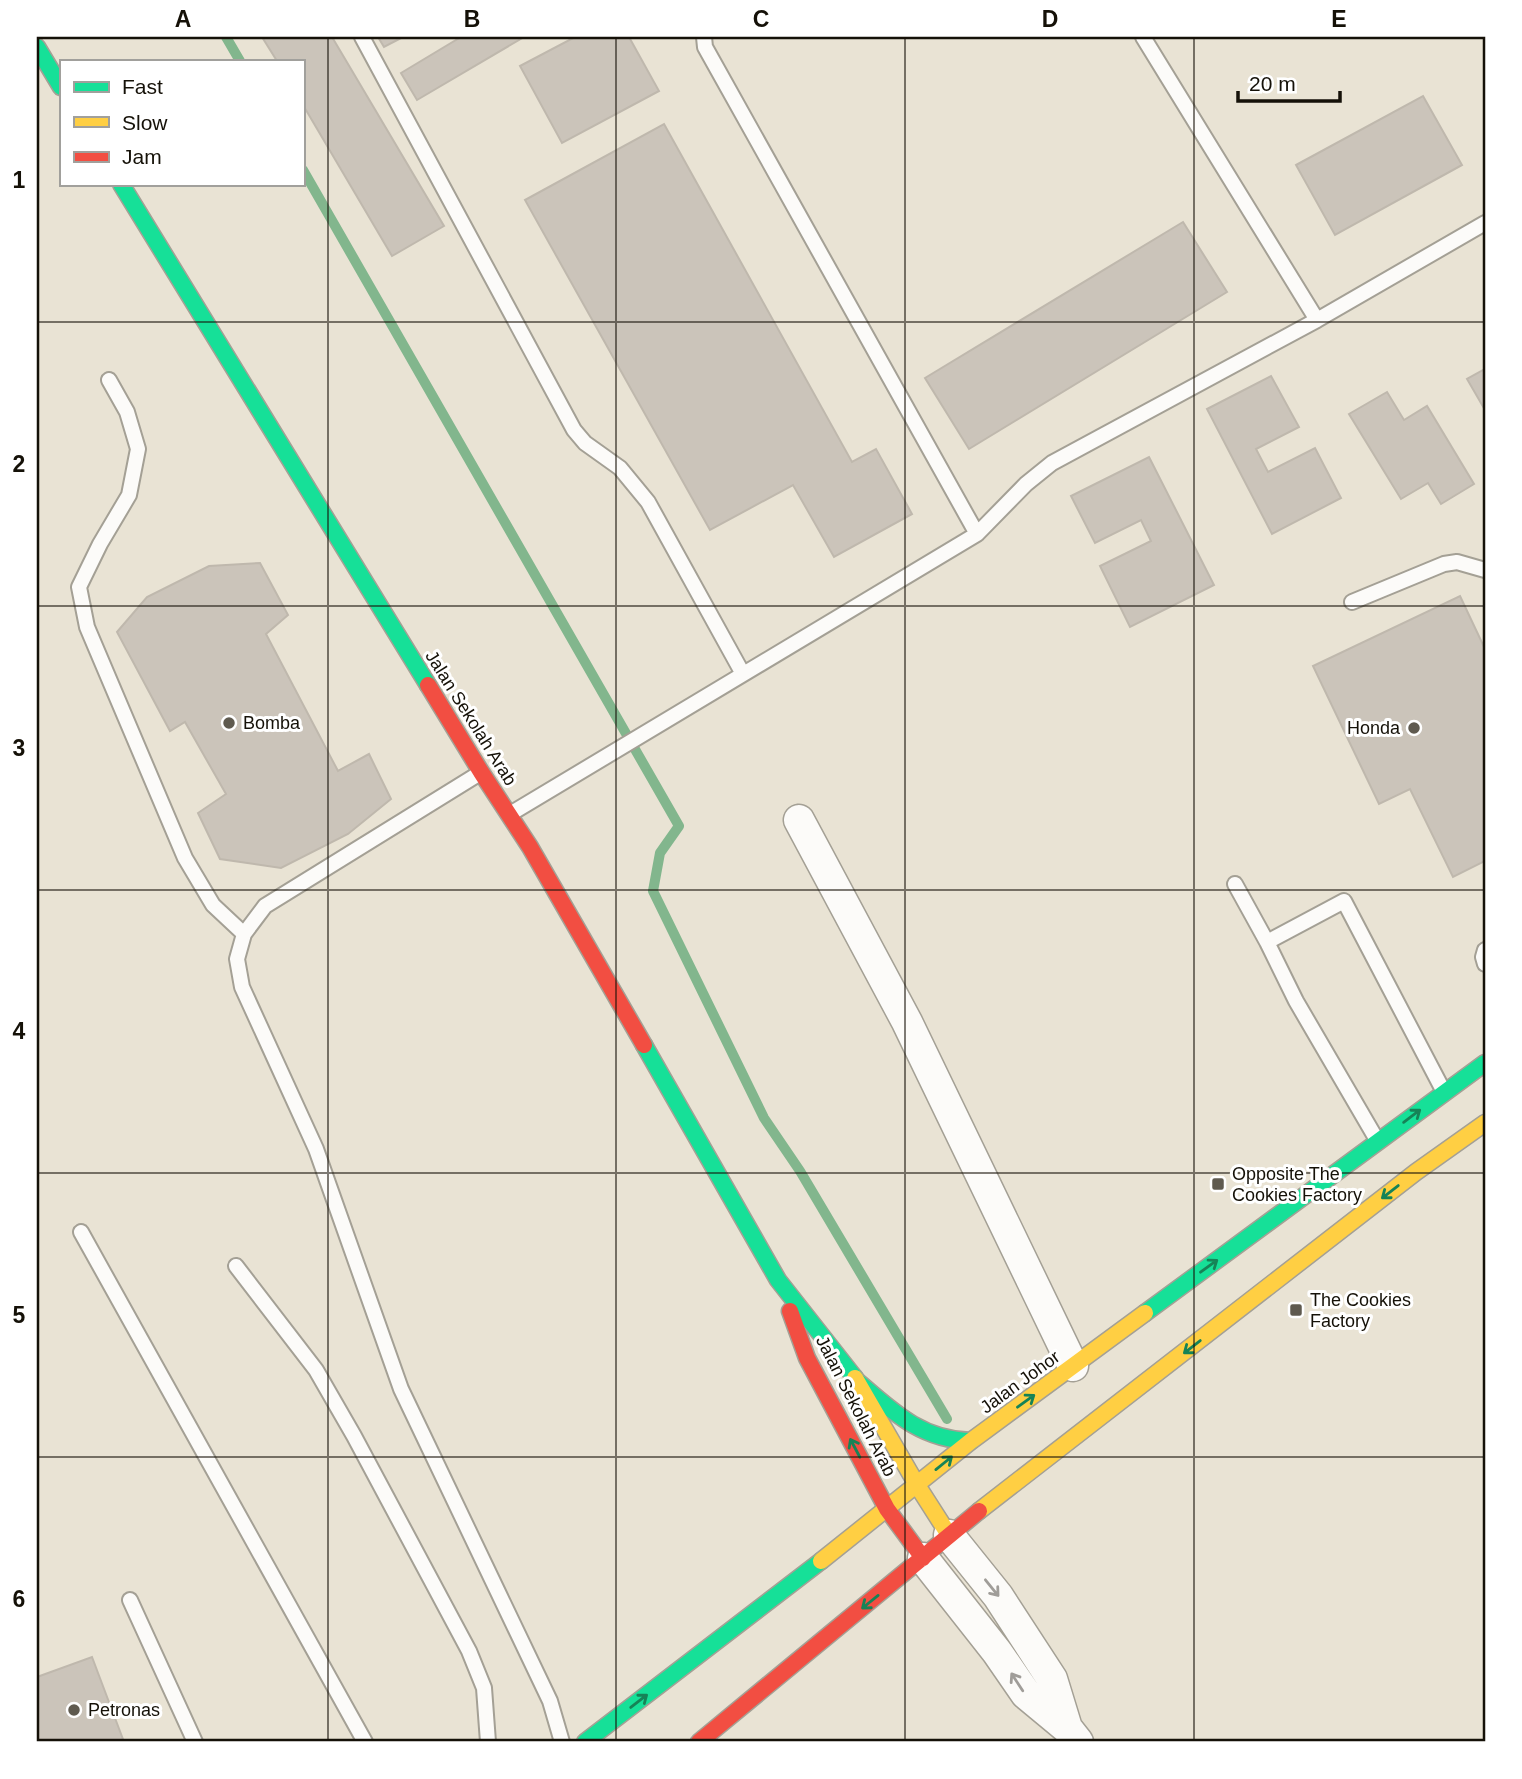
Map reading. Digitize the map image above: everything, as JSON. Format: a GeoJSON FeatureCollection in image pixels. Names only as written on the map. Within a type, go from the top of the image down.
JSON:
{"type":"FeatureCollection","features":[{"type":"Feature","properties":{"kind":"main road"},"geometry":{"type":"LineString","coordinates":[[37,47],[60,85]]}},
{"type":"Feature","properties":{"kind":"main road","name":"Jalan Sekolah Arab"},"geometry":{"type":"LineString","coordinates":[[122,186],[481,772],[530,847],[778,1280],[856,1380],[949,1535]]}},
{"type":"Feature","properties":{"kind":"main road","name":"Jalan Johor"},"geometry":{"type":"LineString","coordinates":[[585,1742],[971,1441],[1485,1063]]}},
{"type":"Feature","properties":{"kind":"main road"},"geometry":{"type":"LineString","coordinates":[[699,1742],[949,1535],[1416,1172],[1485,1123]]}},
{"type":"Feature","properties":{"kind":"main road","name":"Jalan Sekolah Arab"},"geometry":{"type":"LineString","coordinates":[[778,1280],[807,1358],[887,1509],[923,1558]]}},
{"type":"Feature","properties":{"kind":"main road"},"geometry":{"type":"LineString","coordinates":[[856,1380],[884,1405],[916,1427],[937,1437],[971,1441]]}},
{"type":"Feature","properties":{"kind":"street"},"geometry":{"type":"LineString","coordinates":[[799,820],[907,1022],[1073,1366]]}},
{"type":"Feature","properties":{"kind":"street"},"geometry":{"type":"LineString","coordinates":[[949,1535],[998,1596],[1052,1679],[1072,1735]]}},
{"type":"Feature","properties":{"kind":"street"},"geometry":{"type":"LineString","coordinates":[[923,1558],[998,1651],[1026,1694],[1072,1735]]}},
{"type":"Feature","properties":{"kind":"lane"},"geometry":{"type":"LineString","coordinates":[[362,37],[574,430],[585,443],[620,468],[648,502],[743,674]]}},
{"type":"Feature","properties":{"kind":"lane"},"geometry":{"type":"LineString","coordinates":[[704,37],[705,47],[977,534]]}},
{"type":"Feature","properties":{"kind":"lane"},"geometry":{"type":"LineString","coordinates":[[1143,37],[1317,320]]}},
{"type":"Feature","properties":{"kind":"lane"},"geometry":{"type":"LineString","coordinates":[[509,815],[977,534],[1026,484],[1052,463],[1317,320],[1485,223]]}},
{"type":"Feature","properties":{"kind":"lane"},"geometry":{"type":"LineString","coordinates":[[108,380],[127,412],[138,449],[129,495],[79,587],[87,627],[185,858],[213,905],[244,934]]}},
{"type":"Feature","properties":{"kind":"lane"},"geometry":{"type":"LineString","coordinates":[[1352,602],[1444,564],[1457,562],[1485,570]]}},
{"type":"Feature","properties":{"kind":"lane"},"geometry":{"type":"LineString","coordinates":[[481,772],[265,906],[244,934],[237,959],[242,988],[316,1149],[401,1389],[550,1701],[562,1742]]}},
{"type":"Feature","properties":{"kind":"lane"},"geometry":{"type":"LineString","coordinates":[[1234,884],[1296,1001],[1378,1142]]}},
{"type":"Feature","properties":{"kind":"lane"},"geometry":{"type":"LineString","coordinates":[[1267,942],[1344,901],[1445,1093]]}},
{"type":"Feature","properties":{"kind":"lane"},"geometry":{"type":"LineString","coordinates":[[1485,950],[1485,964]]}},
{"type":"Feature","properties":{"kind":"lane"},"geometry":{"type":"LineString","coordinates":[[81,1232],[365,1742]]}},
{"type":"Feature","properties":{"kind":"lane"},"geometry":{"type":"LineString","coordinates":[[236,1266],[316,1370],[469,1651],[484,1689],[488,1742]]}},
{"type":"Feature","properties":{"kind":"lane"},"geometry":{"type":"LineString","coordinates":[[130,1600],[195,1742]]}},
{"type":"Feature","properties":{"kind":"building"},"geometry":{"type":"Polygon","coordinates":[[[262,37],[332,37],[444,226],[392,256],[304,107],[304,60],[276,60],[262,37]]]}},
{"type":"Feature","properties":{"kind":"building"},"geometry":{"type":"Polygon","coordinates":[[[378,37],[403,37],[384,47],[378,37]]]}},
{"type":"Feature","properties":{"kind":"building"},"geometry":{"type":"Polygon","coordinates":[[[461,37],[524,37],[417,100],[401,73],[461,37]]]}},
{"type":"Feature","properties":{"kind":"building"},"geometry":{"type":"Polygon","coordinates":[[[575,37],[629,37],[659,91],[562,143],[520,66],[575,37]]]}},
{"type":"Feature","properties":{"kind":"building"},"geometry":{"type":"Polygon","coordinates":[[[1423,96],[1462,165],[1335,235],[1296,165],[1423,96]]]}},
{"type":"Feature","properties":{"kind":"building"},"geometry":{"type":"Polygon","coordinates":[[[664,124],[852,462],[876,449],[912,514],[834,557],[793,485],[710,530],[525,200],[664,124]]]}},
{"type":"Feature","properties":{"kind":"building"},"geometry":{"type":"Polygon","coordinates":[[[1183,222],[1227,292],[969,449],[925,378],[1183,222]]]}},
{"type":"Feature","properties":{"kind":"building"},"geometry":{"type":"Polygon","coordinates":[[[1485,369],[1485,410],[1467,379],[1485,369]]]}},
{"type":"Feature","properties":{"kind":"building"},"geometry":{"type":"Polygon","coordinates":[[[1271,376],[1299,427],[1256,449],[1268,472],[1315,448],[1341,498],[1272,534],[1207,409],[1271,376]]]}},
{"type":"Feature","properties":{"kind":"building"},"geometry":{"type":"Polygon","coordinates":[[[1387,392],[1404,420],[1427,406],[1474,484],[1441,504],[1428,483],[1401,499],[1349,414],[1387,392]]]}},
{"type":"Feature","properties":{"kind":"building"},"geometry":{"type":"Polygon","coordinates":[[[1149,457],[1214,585],[1130,627],[1100,566],[1151,541],[1141,520],[1095,543],[1071,496],[1149,457]]]}},
{"type":"Feature","properties":{"kind":"building"},"geometry":{"type":"Polygon","coordinates":[[[260,563],[288,615],[266,634],[338,771],[369,754],[391,799],[348,834],[281,868],[220,859],[198,813],[226,794],[185,722],[170,731],[117,632],[147,597],[209,566],[260,563]]]}},
{"type":"Feature","properties":{"kind":"building","name":"Honda"},"geometry":{"type":"Polygon","coordinates":[[[1460,596],[1485,649],[1485,861],[1453,877],[1410,789],[1379,804],[1313,666],[1460,596]]]}},
{"type":"Feature","properties":{"kind":"building","name":"Petronas"},"geometry":{"type":"Polygon","coordinates":[[[92,1657],[124,1742],[37,1742],[37,1677],[92,1657]]]}},
{"type":"Feature","properties":{"kind":"waterway"},"geometry":{"type":"LineString","coordinates":[[226,37],[239,60]]}},
{"type":"Feature","properties":{"kind":"waterway"},"geometry":{"type":"LineString","coordinates":[[304,172],[679,826],[660,853],[653,891],[764,1118],[800,1171],[947,1419]]}},
{"type":"Feature","properties":{"kind":"traffic: fast"},"geometry":{"type":"LineString","coordinates":[[37,47],[60,85]]}},
{"type":"Feature","properties":{"kind":"traffic: fast"},"geometry":{"type":"LineString","coordinates":[[122,186],[428,685]]}},
{"type":"Feature","properties":{"kind":"traffic: fast"},"geometry":{"type":"LineString","coordinates":[[644,1045],[778,1280],[855,1378]]}},
{"type":"Feature","properties":{"kind":"traffic: fast"},"geometry":{"type":"LineString","coordinates":[[1145,1313],[1485,1063]]}},
{"type":"Feature","properties":{"kind":"traffic: fast"},"geometry":{"type":"LineString","coordinates":[[856,1380],[908,1422],[937,1435],[971,1441]]}},
{"type":"Feature","properties":{"kind":"traffic: fast"},"geometry":{"type":"LineString","coordinates":[[585,1742],[821,1561]]}},
{"type":"Feature","properties":{"kind":"traffic: slow"},"geometry":{"type":"LineString","coordinates":[[979,1511],[1416,1172],[1485,1123]]}},
{"type":"Feature","properties":{"kind":"traffic: slow"},"geometry":{"type":"LineString","coordinates":[[821,1561],[971,1441],[1145,1313]]}},
{"type":"Feature","properties":{"kind":"traffic: slow"},"geometry":{"type":"LineString","coordinates":[[855,1378],[949,1535]]}},
{"type":"Feature","properties":{"kind":"traffic: jam"},"geometry":{"type":"LineString","coordinates":[[428,685],[530,847],[644,1045]]}},
{"type":"Feature","properties":{"kind":"traffic: jam"},"geometry":{"type":"LineString","coordinates":[[790,1311],[807,1358],[887,1509],[923,1558]]}},
{"type":"Feature","properties":{"kind":"traffic: jam"},"geometry":{"type":"LineString","coordinates":[[699,1742],[979,1511]]}},
{"type":"Feature","properties":{"kind":"place","name":"Bomba"},"geometry":{"type":"Point","coordinates":[229,723]}},
{"type":"Feature","properties":{"kind":"place","name":"Honda"},"geometry":{"type":"Point","coordinates":[1414,728]}},
{"type":"Feature","properties":{"kind":"place","name":"Opposite The Cookies Factory"},"geometry":{"type":"Point","coordinates":[1218,1184]}},
{"type":"Feature","properties":{"kind":"place","name":"The Cookies Factory"},"geometry":{"type":"Point","coordinates":[1296,1310]}},
{"type":"Feature","properties":{"kind":"place","name":"Petronas"},"geometry":{"type":"Point","coordinates":[74,1710]}}]}
